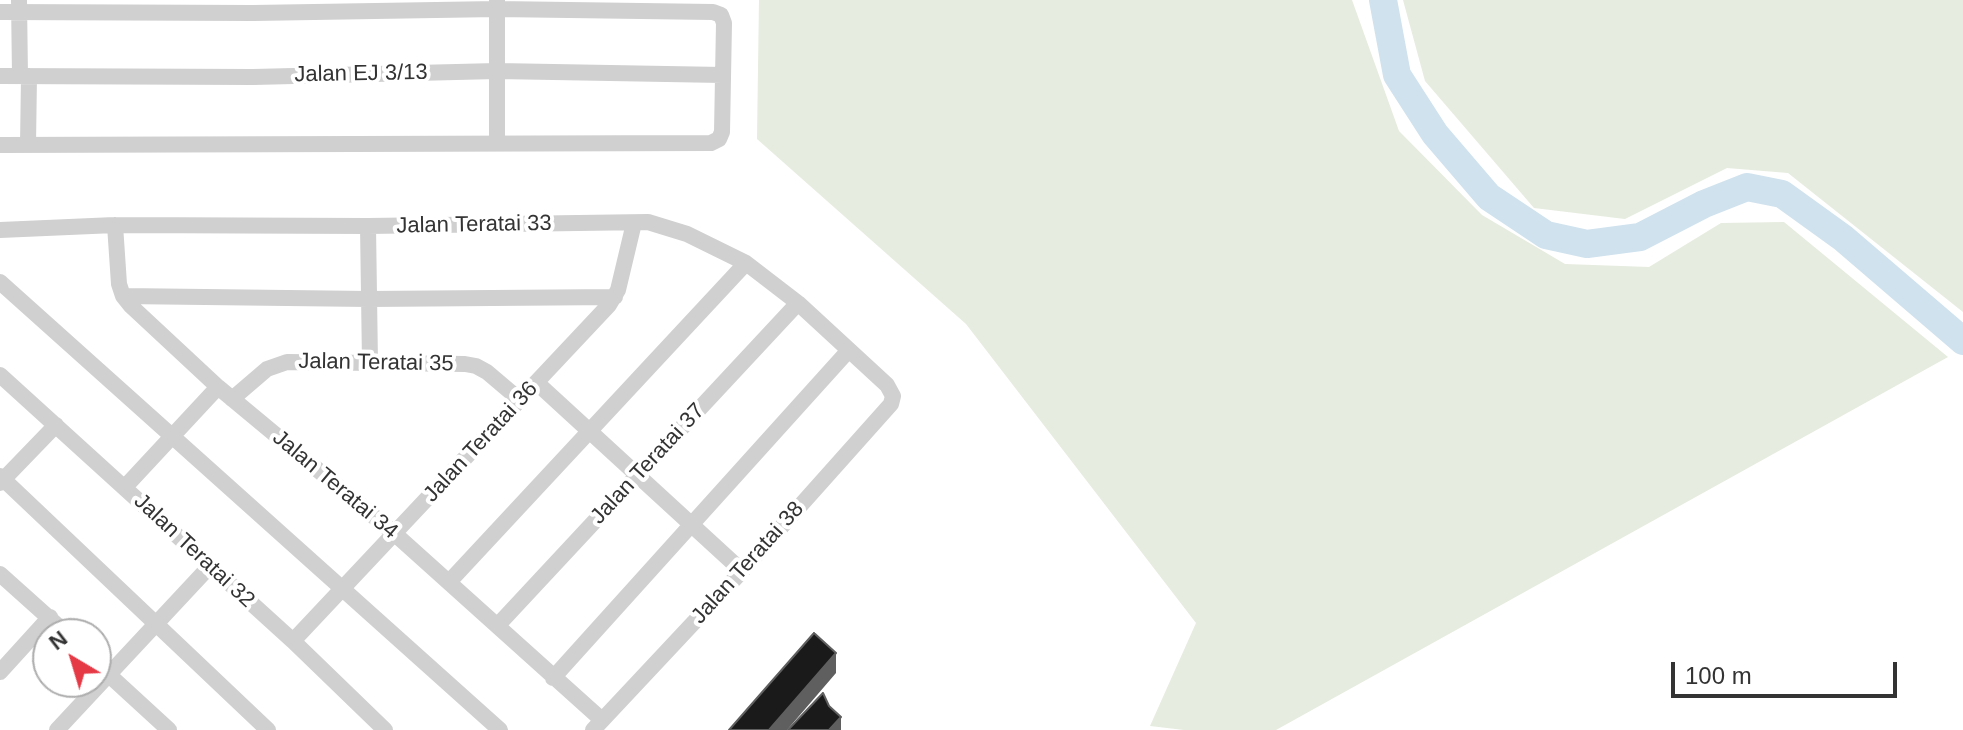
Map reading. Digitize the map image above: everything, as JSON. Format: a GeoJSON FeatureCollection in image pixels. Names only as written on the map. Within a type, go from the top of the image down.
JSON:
{"type":"FeatureCollection","features":[{"type":"Feature","properties":{"kind":"street"},"geometry":{"type":"LineString","coordinates":[[497,4],[497,143]]}},
{"type":"Feature","properties":{"kind":"street"},"geometry":{"type":"LineString","coordinates":[[0,12],[19,6],[497,4],[713,12],[724,19],[722,132],[719,139],[711,143],[0,145]]}},
{"type":"Feature","properties":{"kind":"street"},"geometry":{"type":"LineString","coordinates":[[19,6],[28,145]]}},
{"type":"Feature","properties":{"kind":"street","name":"Jalan EJ 3/13"},"geometry":{"type":"LineString","coordinates":[[0,76],[253,77],[497,71],[723,75]]}},
{"type":"Feature","properties":{"kind":"street","name":"Jalan Teratai 36"},"geometry":{"type":"LineString","coordinates":[[293,641],[615,297],[634,223]]}},
{"type":"Feature","properties":{"kind":"street","name":"Jalan Teratai 33"},"geometry":{"type":"LineString","coordinates":[[0,230],[115,225],[660,224],[746,263],[798,303],[892,391]]}},
{"type":"Feature","properties":{"kind":"street"},"geometry":{"type":"LineString","coordinates":[[115,225],[119,284],[123,296],[369,299],[615,297]]}},
{"type":"Feature","properties":{"kind":"street"},"geometry":{"type":"LineString","coordinates":[[368,226],[370,363]]}},
{"type":"Feature","properties":{"kind":"street"},"geometry":{"type":"LineString","coordinates":[[449,582],[746,263]]}},
{"type":"Feature","properties":{"kind":"street"},"geometry":{"type":"LineString","coordinates":[[0,282],[500,730]]}},
{"type":"Feature","properties":{"kind":"street","name":"Jalan Teratai 34"},"geometry":{"type":"LineString","coordinates":[[123,296],[218,387],[395,534],[498,625],[597,725]]}},
{"type":"Feature","properties":{"kind":"street","name":"Jalan Teratai 37"},"geometry":{"type":"LineString","coordinates":[[498,625],[798,303]]}},
{"type":"Feature","properties":{"kind":"street"},"geometry":{"type":"LineString","coordinates":[[553,678],[849,350]]}},
{"type":"Feature","properties":{"kind":"street","name":"Jalan Teratai 35"},"geometry":{"type":"LineString","coordinates":[[232,399],[259,375],[276,364],[287,362],[476,366],[520,400]]}},
{"type":"Feature","properties":{"kind":"street","name":"Jalan Teratai 32"},"geometry":{"type":"LineString","coordinates":[[0,375],[293,641],[385,730]]}},
{"type":"Feature","properties":{"kind":"street"},"geometry":{"type":"LineString","coordinates":[[537,383],[742,571]]}},
{"type":"Feature","properties":{"kind":"street"},"geometry":{"type":"LineString","coordinates":[[125,487],[218,387]]}},
{"type":"Feature","properties":{"kind":"street","name":"Jalan Teratai 38"},"geometry":{"type":"LineString","coordinates":[[597,725],[742,571],[891,404],[892,391]]}},
{"type":"Feature","properties":{"kind":"street"},"geometry":{"type":"LineString","coordinates":[[56,425],[1,479],[268,730]]}},
{"type":"Feature","properties":{"kind":"street"},"geometry":{"type":"LineString","coordinates":[[112,661],[155,625],[210,566]]}},
{"type":"Feature","properties":{"kind":"street"},"geometry":{"type":"LineString","coordinates":[[0,574],[50,617],[0,672]]}},
{"type":"Feature","properties":{"kind":"street"},"geometry":{"type":"LineString","coordinates":[[112,679],[163,728]]}},
{"type":"Feature","properties":{"kind":"street"},"geometry":{"type":"LineString","coordinates":[[57,730],[81,698]]}},
{"type":"Feature","properties":{"kind":"shaded area"},"geometry":{"type":"Polygon","coordinates":[[[759,0],[1352,0],[1399,131],[1482,215],[1565,264],[1649,267],[1721,223],[1784,222],[1948,357],[1276,730],[1184,730],[1150,726],[1196,623],[966,324],[757,139],[759,0]]]}},
{"type":"Feature","properties":{"kind":"shaded area"},"geometry":{"type":"Polygon","coordinates":[[[1403,0],[1963,0],[1963,312],[1788,173],[1727,168],[1625,219],[1534,208],[1425,81],[1403,0]]]}},
{"type":"Feature","properties":{"kind":"building"},"geometry":{"type":"Polygon","coordinates":[[[814,633],[836,653],[769,730],[729,730],[814,633]]]}},
{"type":"Feature","properties":{"kind":"building"},"geometry":{"type":"Polygon","coordinates":[[[823,693],[829,706],[841,717],[829,730],[788,730],[823,693]]]}},
{"type":"Feature","properties":{"kind":"waterway"},"geometry":{"type":"LineString","coordinates":[[1383,0],[1397,75],[1435,134],[1489,197],[1546,235],[1587,244],[1640,237],[1704,204],[1747,187],[1782,194],[1843,238],[1963,341]]}}]}
